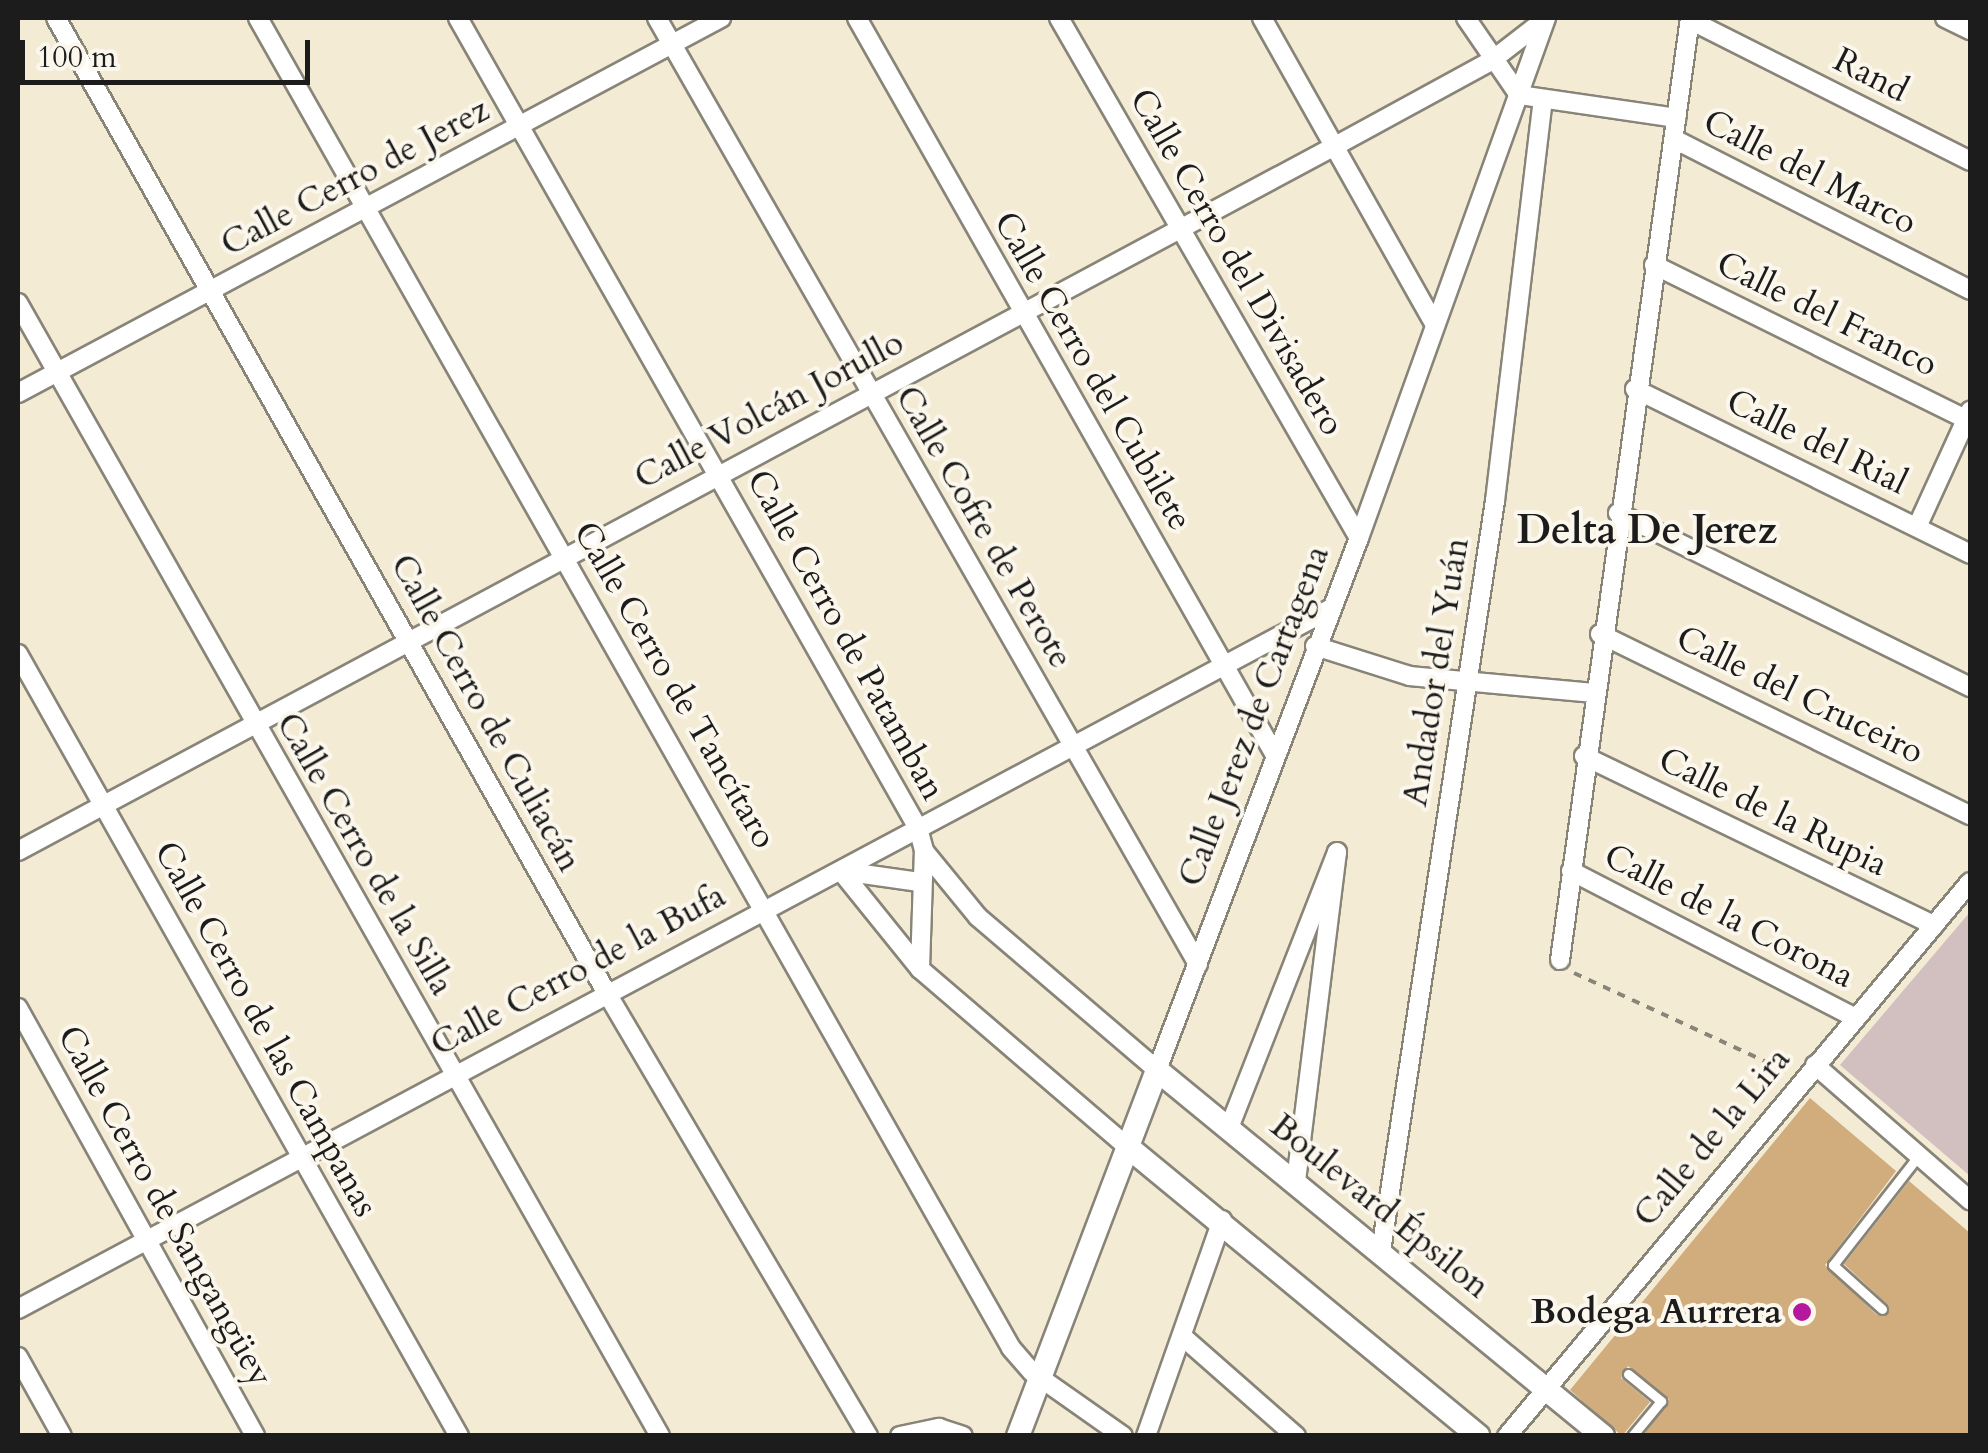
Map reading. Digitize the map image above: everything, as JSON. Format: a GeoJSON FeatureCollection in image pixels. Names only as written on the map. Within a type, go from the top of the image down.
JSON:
{"type":"FeatureCollection","features":[{"type":"Feature","properties":{"kind":"street","name":"Calle Cerro de Culiacán"},"geometry":{"type":"LineString","coordinates":[[56,18],[605,990],[868,1436]]}},
{"type":"Feature","properties":{"kind":"street","name":"Calle Cerro de Tancítaro"},"geometry":{"type":"LineString","coordinates":[[258,18],[363,211],[566,558],[1011,1348],[1042,1378],[1123,1436]]}},
{"type":"Feature","properties":{"kind":"street","name":"Calle Cerro de Patamban"},"geometry":{"type":"LineString","coordinates":[[458,18],[918,828],[924,851],[978,917],[1157,1070]]}},
{"type":"Feature","properties":{"kind":"street","name":"Calle Cofre de Perote"},"geometry":{"type":"LineString","coordinates":[[657,18],[1198,964]]}},
{"type":"Feature","properties":{"kind":"street","name":"Calle Cerro de Jerez"},"geometry":{"type":"LineString","coordinates":[[18,393],[722,18]]}},
{"type":"Feature","properties":{"kind":"street","name":"Calle Cerro del Cubilete"},"geometry":{"type":"LineString","coordinates":[[857,18],[1275,755]]}},
{"type":"Feature","properties":{"kind":"street","name":"Calle Cerro del Divisadero"},"geometry":{"type":"LineString","coordinates":[[1059,18],[1359,538]]}},
{"type":"Feature","properties":{"kind":"street"},"geometry":{"type":"LineString","coordinates":[[1262,18],[1434,323]]}},
{"type":"Feature","properties":{"kind":"street"},"geometry":{"type":"LineString","coordinates":[[1466,18],[1491,61],[1519,95],[1676,118]]}},
{"type":"Feature","properties":{"kind":"street","name":"Calle Volcán Jorullo"},"geometry":{"type":"LineString","coordinates":[[18,851],[1020,310],[1336,146],[1491,61],[1546,18]]}},
{"type":"Feature","properties":{"kind":"street","name":"Calle Jerez de Cartagena"},"geometry":{"type":"LineString","coordinates":[[1018,1436],[1359,538],[1546,18]]}},
{"type":"Feature","properties":{"kind":"street"},"geometry":{"type":"LineString","coordinates":[[1560,960],[1600,634],[1690,18]]}},
{"type":"Feature","properties":{"kind":"street","name":"Rand"},"geometry":{"type":"LineString","coordinates":[[1690,18],[1970,161]]}},
{"type":"Feature","properties":{"kind":"street"},"geometry":{"type":"LineString","coordinates":[[1946,18],[1970,30]]}},
{"type":"Feature","properties":{"kind":"street","name":"Andador del Yuán"},"geometry":{"type":"LineString","coordinates":[[1380,1250],[1507,414],[1543,101]]}},
{"type":"Feature","properties":{"kind":"street","name":"Calle del Marco"},"geometry":{"type":"LineString","coordinates":[[1674,139],[1970,290]]}},
{"type":"Feature","properties":{"kind":"street","name":"Calle del Franco"},"geometry":{"type":"LineString","coordinates":[[1654,265],[1969,417]]}},
{"type":"Feature","properties":{"kind":"street","name":"Calle Cerro de la Silla"},"geometry":{"type":"LineString","coordinates":[[18,303],[660,1436]]}},
{"type":"Feature","properties":{"kind":"street","name":"Calle del Rial"},"geometry":{"type":"LineString","coordinates":[[1635,389],[1970,554]]}},
{"type":"Feature","properties":{"kind":"street"},"geometry":{"type":"LineString","coordinates":[[1917,527],[1969,417]]}},
{"type":"Feature","properties":{"kind":"street"},"geometry":{"type":"LineString","coordinates":[[1618,513],[1970,687]]}},
{"type":"Feature","properties":{"kind":"street","name":"Calle Cerro de la Bufa"},"geometry":{"type":"LineString","coordinates":[[18,1309],[605,990],[842,871],[1330,610]]}},
{"type":"Feature","properties":{"kind":"street","name":"Calle del Cruceiro"},"geometry":{"type":"LineString","coordinates":[[1600,634],[1970,815]]}},
{"type":"Feature","properties":{"kind":"street"},"geometry":{"type":"LineString","coordinates":[[1316,646],[1410,676],[1465,684],[1593,692]]}},
{"type":"Feature","properties":{"kind":"street","name":"Calle Cerro de las Campanas"},"geometry":{"type":"LineString","coordinates":[[18,654],[459,1436]]}},
{"type":"Feature","properties":{"kind":"street","name":"Calle de la Rupia"},"geometry":{"type":"LineString","coordinates":[[1584,756],[1934,925]]}},
{"type":"Feature","properties":{"kind":"street"},"geometry":{"type":"LineString","coordinates":[[920,968],[918,882],[924,851]]}},
{"type":"Feature","properties":{"kind":"street"},"geometry":{"type":"LineString","coordinates":[[1229,1128],[1337,852],[1296,1182]]}},
{"type":"Feature","properties":{"kind":"street"},"geometry":{"type":"LineString","coordinates":[[842,871],[918,882]]}},
{"type":"Feature","properties":{"kind":"street"},"geometry":{"type":"LineString","coordinates":[[842,871],[920,968],[1128,1148],[1222,1220],[1477,1435]]}},
{"type":"Feature","properties":{"kind":"street","name":"Calle de la Corona"},"geometry":{"type":"LineString","coordinates":[[1572,872],[1856,1018]]}},
{"type":"Feature","properties":{"kind":"street","name":"Calle de la Lira"},"geometry":{"type":"LineString","coordinates":[[1507,1436],[1970,882]]}},
{"type":"Feature","properties":{"kind":"street","name":"Calle Cerro de Sangangüey"},"geometry":{"type":"LineString","coordinates":[[18,1008],[149,1238],[255,1436]]}},
{"type":"Feature","properties":{"kind":"street","name":"Boulevard Épsilon"},"geometry":{"type":"LineString","coordinates":[[1157,1070],[1603,1436]]}},
{"type":"Feature","properties":{"kind":"street"},"geometry":{"type":"LineString","coordinates":[[1809,1072],[1970,1200]]}},
{"type":"Feature","properties":{"kind":"street"},"geometry":{"type":"LineString","coordinates":[[1146,1436],[1222,1220]]}},
{"type":"Feature","properties":{"kind":"street"},"geometry":{"type":"LineString","coordinates":[[1182,1336],[1296,1436]]}},
{"type":"Feature","properties":{"kind":"street"},"geometry":{"type":"LineString","coordinates":[[18,1357],[62,1436]]}},
{"type":"Feature","properties":{"kind":"street"},"geometry":{"type":"LineString","coordinates":[[900,1436],[939,1428],[962,1436]]}},
{"type":"Feature","properties":{"kind":"lane"},"geometry":{"type":"LineString","coordinates":[[1882,1309],[1833,1266],[1919,1156]]}},
{"type":"Feature","properties":{"kind":"lane"},"geometry":{"type":"LineString","coordinates":[[1628,1374],[1661,1402],[1632,1436]]}},
{"type":"Feature","properties":{"kind":"path"},"geometry":{"type":"LineString","coordinates":[[1560,960],[1576,974],[1809,1072]]}},
{"type":"Feature","properties":{"kind":"shaded area"},"geometry":{"type":"Polygon","coordinates":[[[1970,912],[1970,1176],[1840,1065],[1970,912]]]}},
{"type":"Feature","properties":{"kind":"building","name":"Bodega Aurrera"},"geometry":{"type":"Polygon","coordinates":[[[1810,1098],[1896,1171],[1825,1265],[1877,1315],[1887,1315],[1889,1306],[1844,1264],[1909,1181],[1970,1233],[1970,1436],[1643,1436],[1669,1399],[1628,1366],[1621,1378],[1650,1402],[1622,1436],[1570,1390],[1810,1098]]]}},
{"type":"Feature","properties":{"kind":"place","name":"Bodega Aurrera"},"geometry":{"type":"Point","coordinates":[1802,1312]}},
{"type":"Feature","properties":{"kind":"district","name":"Delta De Jerez"},"geometry":{"type":"Point","coordinates":[1647,531]}}]}
